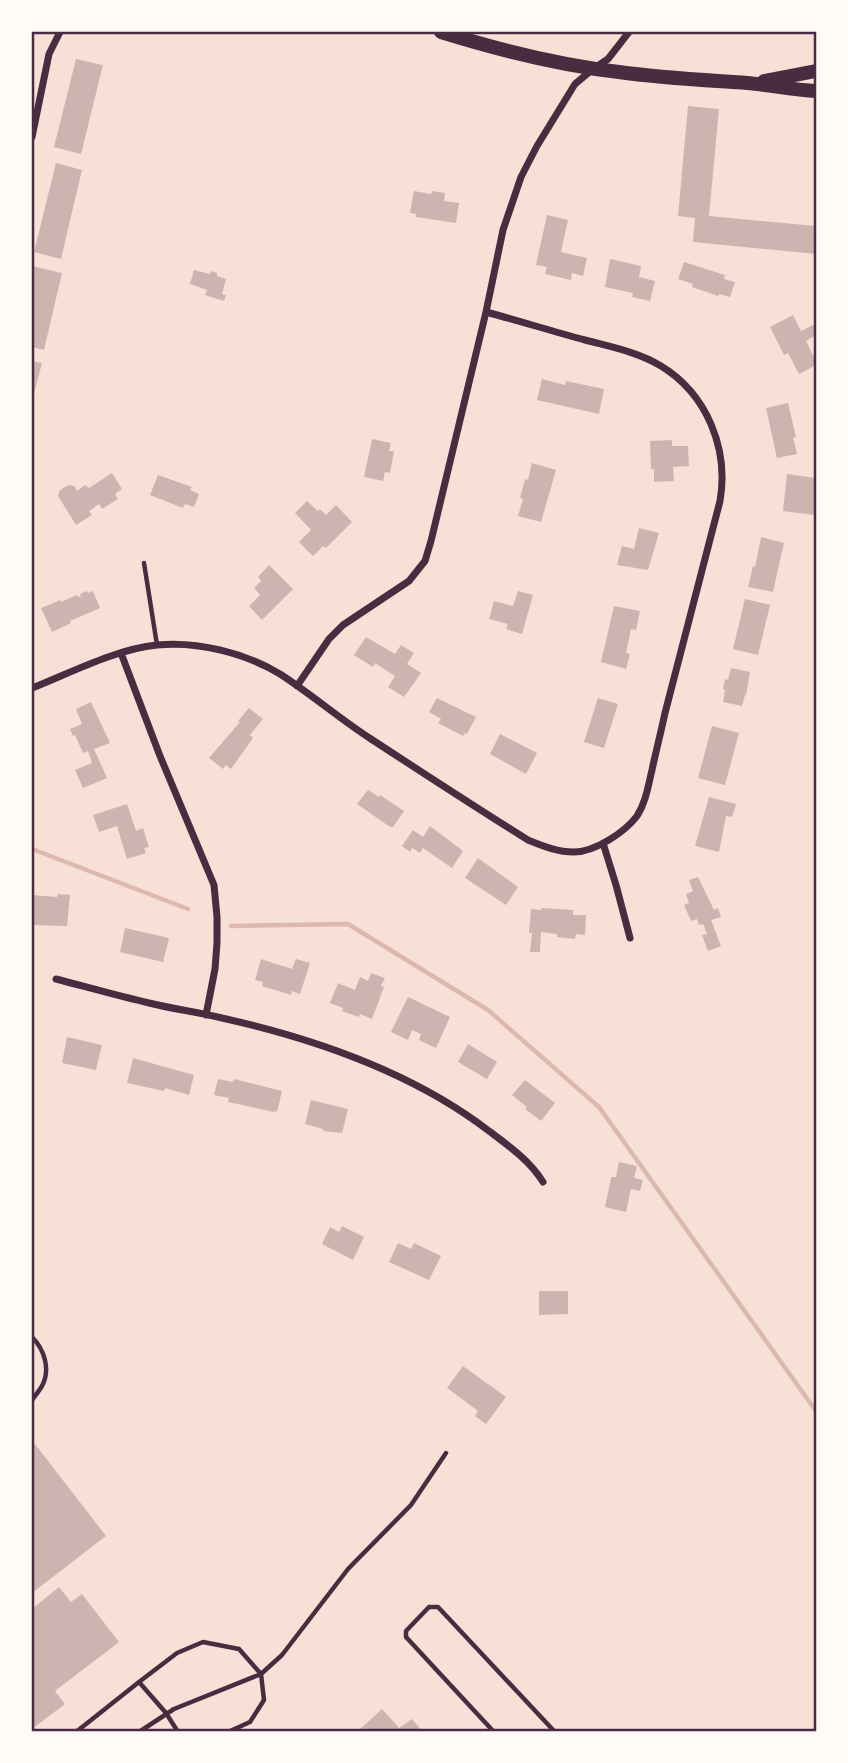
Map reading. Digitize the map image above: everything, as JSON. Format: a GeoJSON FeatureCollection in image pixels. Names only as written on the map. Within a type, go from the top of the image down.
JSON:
{"type":"FeatureCollection","features":[{"type":"Feature","properties":{"kind":"highway"},"geometry":{"type":"LineString","coordinates":[[441,32],[495,48],[593,69],[817,91]]}},
{"type":"Feature","properties":{"kind":"highway"},"geometry":{"type":"LineString","coordinates":[[749,83],[817,71]]}},
{"type":"Feature","properties":{"kind":"street"},"geometry":{"type":"LineString","coordinates":[[32,137],[49,54],[60,32]]}},
{"type":"Feature","properties":{"kind":"street"},"geometry":{"type":"LineString","coordinates":[[297,686],[329,639],[343,625],[409,581],[425,561],[486,312],[503,230],[521,177],[575,84],[608,60],[629,32]]}},
{"type":"Feature","properties":{"kind":"street"},"geometry":{"type":"LineString","coordinates":[[32,688],[121,653],[157,645],[209,648],[237,655],[278,673],[375,742],[528,840],[551,849],[583,851],[603,843],[628,826],[645,801],[720,501],[723,469],[720,447],[713,426],[696,397],[679,379],[660,365],[634,354],[486,312]]}},
{"type":"Feature","properties":{"kind":"street"},"geometry":{"type":"LineString","coordinates":[[121,653],[160,756],[214,885],[217,943],[206,1015]]}},
{"type":"Feature","properties":{"kind":"street"},"geometry":{"type":"LineString","coordinates":[[603,843],[630,938]]}},
{"type":"Feature","properties":{"kind":"street"},"geometry":{"type":"LineString","coordinates":[[56,979],[312,1042],[351,1056],[414,1083],[458,1109],[515,1151],[536,1170],[543,1182]]}},
{"type":"Feature","properties":{"kind":"lane"},"geometry":{"type":"LineString","coordinates":[[144,563],[157,645]]}},
{"type":"Feature","properties":{"kind":"lane"},"geometry":{"type":"LineString","coordinates":[[32,1337],[43,1351],[46,1370],[43,1385],[32,1401]]}},
{"type":"Feature","properties":{"kind":"lane"},"geometry":{"type":"LineString","coordinates":[[139,1731],[166,1713],[261,1674],[282,1655],[348,1569],[411,1505],[446,1453]]}},
{"type":"Feature","properties":{"kind":"lane"},"geometry":{"type":"LineString","coordinates":[[494,1731],[406,1637],[406,1631],[429,1607],[438,1607],[555,1731]]}},
{"type":"Feature","properties":{"kind":"lane"},"geometry":{"type":"LineString","coordinates":[[76,1731],[177,1653],[203,1642],[239,1649],[261,1674],[264,1700],[250,1722],[229,1731]]}},
{"type":"Feature","properties":{"kind":"lane"},"geometry":{"type":"LineString","coordinates":[[139,1682],[178,1731]]}},
{"type":"Feature","properties":{"kind":"building"},"geometry":{"type":"Polygon","coordinates":[[[76,59],[103,65],[81,154],[54,147],[76,59]]]}},
{"type":"Feature","properties":{"kind":"building"},"geometry":{"type":"Polygon","coordinates":[[[688,106],[719,109],[709,216],[816,226],[816,254],[693,242],[695,218],[678,216],[688,106]]]}},
{"type":"Feature","properties":{"kind":"building"},"geometry":{"type":"Polygon","coordinates":[[[56,163],[82,170],[61,259],[34,252],[56,163]]]}},
{"type":"Feature","properties":{"kind":"building"},"geometry":{"type":"Polygon","coordinates":[[[414,191],[445,193],[444,201],[459,203],[456,223],[416,217],[416,214],[410,213],[414,191]]]}},
{"type":"Feature","properties":{"kind":"building"},"geometry":{"type":"Polygon","coordinates":[[[547,215],[568,220],[561,252],[587,258],[583,276],[572,273],[571,280],[545,274],[547,267],[536,265],[547,215]]]}},
{"type":"Feature","properties":{"kind":"building"},"geometry":{"type":"Polygon","coordinates":[[[610,259],[641,266],[639,277],[655,281],[650,301],[632,297],[633,293],[605,287],[610,259]]]}},
{"type":"Feature","properties":{"kind":"building"},"geometry":{"type":"Polygon","coordinates":[[[684,262],[725,275],[724,279],[735,282],[730,297],[692,287],[693,284],[678,279],[684,262]]]}},
{"type":"Feature","properties":{"kind":"building"},"geometry":{"type":"Polygon","coordinates":[[[32,266],[62,273],[44,350],[32,347],[32,266]]]}},
{"type":"Feature","properties":{"kind":"building"},"geometry":{"type":"Polygon","coordinates":[[[194,270],[210,274],[211,271],[226,279],[222,294],[226,295],[224,301],[205,295],[207,290],[190,284],[194,270]]]}},
{"type":"Feature","properties":{"kind":"building"},"geometry":{"type":"Polygon","coordinates":[[[793,315],[801,331],[815,324],[816,327],[816,335],[806,341],[816,365],[799,374],[788,353],[784,355],[770,327],[793,315]]]}},
{"type":"Feature","properties":{"kind":"building"},"geometry":{"type":"Polygon","coordinates":[[[32,361],[42,363],[32,401],[32,361]]]}},
{"type":"Feature","properties":{"kind":"building"},"geometry":{"type":"Polygon","coordinates":[[[542,379],[565,385],[566,381],[604,389],[599,414],[537,400],[542,379]]]}},
{"type":"Feature","properties":{"kind":"building"},"geometry":{"type":"Polygon","coordinates":[[[788,403],[797,454],[777,458],[766,408],[788,403]]]}},
{"type":"Feature","properties":{"kind":"building"},"geometry":{"type":"Polygon","coordinates":[[[372,439],[391,443],[389,451],[394,451],[390,473],[385,472],[383,481],[364,477],[372,439]]]}},
{"type":"Feature","properties":{"kind":"building"},"geometry":{"type":"Polygon","coordinates":[[[672,440],[672,446],[688,446],[689,466],[673,467],[674,481],[654,482],[650,441],[672,440]]]}},
{"type":"Feature","properties":{"kind":"building"},"geometry":{"type":"Polygon","coordinates":[[[532,463],[556,470],[541,522],[518,516],[525,479],[528,480],[532,463]]]}},
{"type":"Feature","properties":{"kind":"building"},"geometry":{"type":"Polygon","coordinates":[[[112,473],[122,489],[115,494],[118,499],[102,509],[99,504],[89,511],[92,515],[76,525],[58,496],[60,490],[69,485],[74,486],[78,492],[85,485],[89,488],[112,473]]]}},
{"type":"Feature","properties":{"kind":"building"},"geometry":{"type":"Polygon","coordinates":[[[787,474],[816,478],[814,515],[783,511],[787,474]]]}},
{"type":"Feature","properties":{"kind":"building"},"geometry":{"type":"Polygon","coordinates":[[[158,475],[192,487],[190,490],[199,494],[194,507],[185,504],[183,508],[150,495],[158,475]]]}},
{"type":"Feature","properties":{"kind":"building"},"geometry":{"type":"Polygon","coordinates":[[[307,501],[326,515],[336,505],[352,522],[326,548],[323,546],[313,556],[299,542],[311,530],[295,513],[307,501]]]}},
{"type":"Feature","properties":{"kind":"building"},"geometry":{"type":"Polygon","coordinates":[[[639,528],[659,533],[648,570],[617,565],[622,546],[634,549],[639,528]]]}},
{"type":"Feature","properties":{"kind":"building"},"geometry":{"type":"Polygon","coordinates":[[[761,537],[784,543],[773,592],[748,587],[761,537]]]}},
{"type":"Feature","properties":{"kind":"building"},"geometry":{"type":"Polygon","coordinates":[[[269,565],[293,589],[262,620],[249,606],[260,595],[254,588],[261,581],[258,577],[269,565]]]}},
{"type":"Feature","properties":{"kind":"building"},"geometry":{"type":"Polygon","coordinates":[[[93,591],[100,608],[52,632],[41,608],[77,595],[81,596],[80,594],[93,591]]]}},
{"type":"Feature","properties":{"kind":"building"},"geometry":{"type":"Polygon","coordinates":[[[518,591],[533,595],[522,634],[506,629],[508,624],[489,619],[494,601],[513,606],[518,591]]]}},
{"type":"Feature","properties":{"kind":"building"},"geometry":{"type":"Polygon","coordinates":[[[745,599],[770,605],[758,655],[733,649],[745,599]]]}},
{"type":"Feature","properties":{"kind":"building"},"geometry":{"type":"Polygon","coordinates":[[[614,606],[640,611],[636,630],[631,629],[626,653],[630,654],[626,669],[601,662],[614,606]]]}},
{"type":"Feature","properties":{"kind":"building"},"geometry":{"type":"Polygon","coordinates":[[[366,637],[395,654],[401,645],[414,653],[407,664],[421,673],[404,697],[388,687],[395,676],[375,663],[373,667],[354,655],[366,637]]]}},
{"type":"Feature","properties":{"kind":"building"},"geometry":{"type":"Polygon","coordinates":[[[731,668],[750,672],[742,706],[723,702],[725,679],[728,680],[731,668]]]}},
{"type":"Feature","properties":{"kind":"building"},"geometry":{"type":"Polygon","coordinates":[[[437,698],[476,717],[467,734],[463,736],[438,723],[441,719],[429,712],[437,698]]]}},
{"type":"Feature","properties":{"kind":"building"},"geometry":{"type":"Polygon","coordinates":[[[598,698],[618,704],[604,748],[584,742],[598,698]]]}},
{"type":"Feature","properties":{"kind":"building"},"geometry":{"type":"Polygon","coordinates":[[[91,702],[110,743],[94,749],[107,778],[83,788],[75,770],[92,763],[88,751],[83,753],[70,729],[82,724],[76,709],[91,702]]]}},
{"type":"Feature","properties":{"kind":"building"},"geometry":{"type":"Polygon","coordinates":[[[249,708],[263,719],[250,735],[253,738],[231,769],[226,765],[223,769],[209,758],[249,708]]]}},
{"type":"Feature","properties":{"kind":"building"},"geometry":{"type":"Polygon","coordinates":[[[712,726],[739,733],[725,785],[698,778],[712,726]]]}},
{"type":"Feature","properties":{"kind":"building"},"geometry":{"type":"Polygon","coordinates":[[[500,734],[537,753],[526,774],[490,754],[500,734]]]}},
{"type":"Feature","properties":{"kind":"building"},"geometry":{"type":"Polygon","coordinates":[[[368,790],[404,811],[393,827],[357,804],[368,790]]]}},
{"type":"Feature","properties":{"kind":"building"},"geometry":{"type":"Polygon","coordinates":[[[709,797],[736,804],[732,817],[726,816],[719,852],[695,846],[709,797]]]}},
{"type":"Feature","properties":{"kind":"building"},"geometry":{"type":"Polygon","coordinates":[[[127,804],[136,831],[143,828],[149,847],[144,848],[146,853],[127,859],[117,826],[99,832],[93,815],[127,804]]]}},
{"type":"Feature","properties":{"kind":"building"},"geometry":{"type":"Polygon","coordinates":[[[430,826],[463,851],[452,868],[423,848],[420,853],[412,848],[410,852],[402,846],[413,830],[423,837],[430,826]]]}},
{"type":"Feature","properties":{"kind":"building"},"geometry":{"type":"Polygon","coordinates":[[[478,858],[518,887],[506,905],[465,878],[478,858]]]}},
{"type":"Feature","properties":{"kind":"building"},"geometry":{"type":"Polygon","coordinates":[[[698,877],[714,910],[718,908],[721,917],[711,920],[721,946],[708,951],[702,935],[707,934],[703,924],[699,925],[697,919],[691,921],[684,905],[689,903],[686,894],[693,891],[689,880],[698,877]]]}},
{"type":"Feature","properties":{"kind":"building"},"geometry":{"type":"Polygon","coordinates":[[[58,894],[70,895],[67,926],[32,925],[32,895],[57,897],[58,894]]]}},
{"type":"Feature","properties":{"kind":"building"},"geometry":{"type":"Polygon","coordinates":[[[531,909],[573,910],[573,915],[586,915],[585,935],[576,934],[575,939],[541,932],[540,952],[530,952],[531,909]]]}},
{"type":"Feature","properties":{"kind":"building"},"geometry":{"type":"Polygon","coordinates":[[[125,928],[169,938],[163,962],[120,952],[125,928]]]}},
{"type":"Feature","properties":{"kind":"building"},"geometry":{"type":"Polygon","coordinates":[[[261,959],[292,969],[296,959],[310,963],[300,994],[292,991],[291,995],[262,986],[263,982],[255,980],[261,959]]]}},
{"type":"Feature","properties":{"kind":"building"},"geometry":{"type":"Polygon","coordinates":[[[371,973],[385,978],[372,1019],[342,1011],[343,1008],[330,1003],[338,983],[355,990],[360,977],[368,981],[371,973]]]}},
{"type":"Feature","properties":{"kind":"building"},"geometry":{"type":"Polygon","coordinates":[[[408,997],[450,1017],[436,1048],[419,1040],[421,1034],[412,1030],[408,1040],[391,1032],[408,997]]]}},
{"type":"Feature","properties":{"kind":"building"},"geometry":{"type":"Polygon","coordinates":[[[67,1037],[102,1045],[96,1070],[62,1063],[67,1037]]]}},
{"type":"Feature","properties":{"kind":"building"},"geometry":{"type":"Polygon","coordinates":[[[468,1044],[497,1062],[487,1079],[458,1062],[468,1044]]]}},
{"type":"Feature","properties":{"kind":"building"},"geometry":{"type":"Polygon","coordinates":[[[133,1058],[194,1075],[189,1095],[165,1088],[164,1091],[127,1083],[133,1058]]]}},
{"type":"Feature","properties":{"kind":"building"},"geometry":{"type":"Polygon","coordinates":[[[218,1079],[233,1082],[234,1079],[282,1091],[277,1112],[228,1102],[229,1098],[214,1095],[218,1079]]]}},
{"type":"Feature","properties":{"kind":"building"},"geometry":{"type":"Polygon","coordinates":[[[525,1080],[555,1103],[541,1121],[512,1095],[525,1080]]]}},
{"type":"Feature","properties":{"kind":"building"},"geometry":{"type":"Polygon","coordinates":[[[311,1100],[348,1109],[342,1133],[323,1131],[305,1124],[311,1100]]]}},
{"type":"Feature","properties":{"kind":"building"},"geometry":{"type":"Polygon","coordinates":[[[619,1162],[637,1166],[634,1178],[643,1180],[640,1191],[631,1189],[626,1212],[605,1207],[611,1178],[616,1177],[619,1162]]]}},
{"type":"Feature","properties":{"kind":"building"},"geometry":{"type":"Polygon","coordinates":[[[342,1226],[364,1237],[353,1260],[322,1244],[330,1227],[339,1232],[342,1226]]]}},
{"type":"Feature","properties":{"kind":"building"},"geometry":{"type":"Polygon","coordinates":[[[398,1243],[411,1249],[414,1243],[441,1256],[429,1280],[389,1262],[398,1243]]]}},
{"type":"Feature","properties":{"kind":"building"},"geometry":{"type":"Polygon","coordinates":[[[539,1291],[568,1291],[568,1314],[539,1315],[539,1291]]]}},
{"type":"Feature","properties":{"kind":"building"},"geometry":{"type":"Polygon","coordinates":[[[463,1366],[506,1397],[486,1424],[475,1416],[478,1411],[447,1388],[463,1366]]]}},
{"type":"Feature","properties":{"kind":"building"},"geometry":{"type":"Polygon","coordinates":[[[35,1444],[106,1536],[32,1593],[32,1447],[35,1444]]]}},
{"type":"Feature","properties":{"kind":"building"},"geometry":{"type":"Polygon","coordinates":[[[59,1587],[71,1602],[82,1594],[119,1642],[55,1691],[65,1704],[32,1729],[32,1609],[59,1587]]]}},
{"type":"Feature","properties":{"kind":"building"},"geometry":{"type":"Polygon","coordinates":[[[382,1709],[399,1728],[412,1719],[423,1732],[357,1732],[382,1709]]]}},
{"type":"Feature","properties":{"kind":"waterway"},"geometry":{"type":"LineString","coordinates":[[32,849],[188,909]]}},
{"type":"Feature","properties":{"kind":"waterway"},"geometry":{"type":"LineString","coordinates":[[231,926],[348,924],[488,1010],[599,1107],[816,1411]]}}]}
